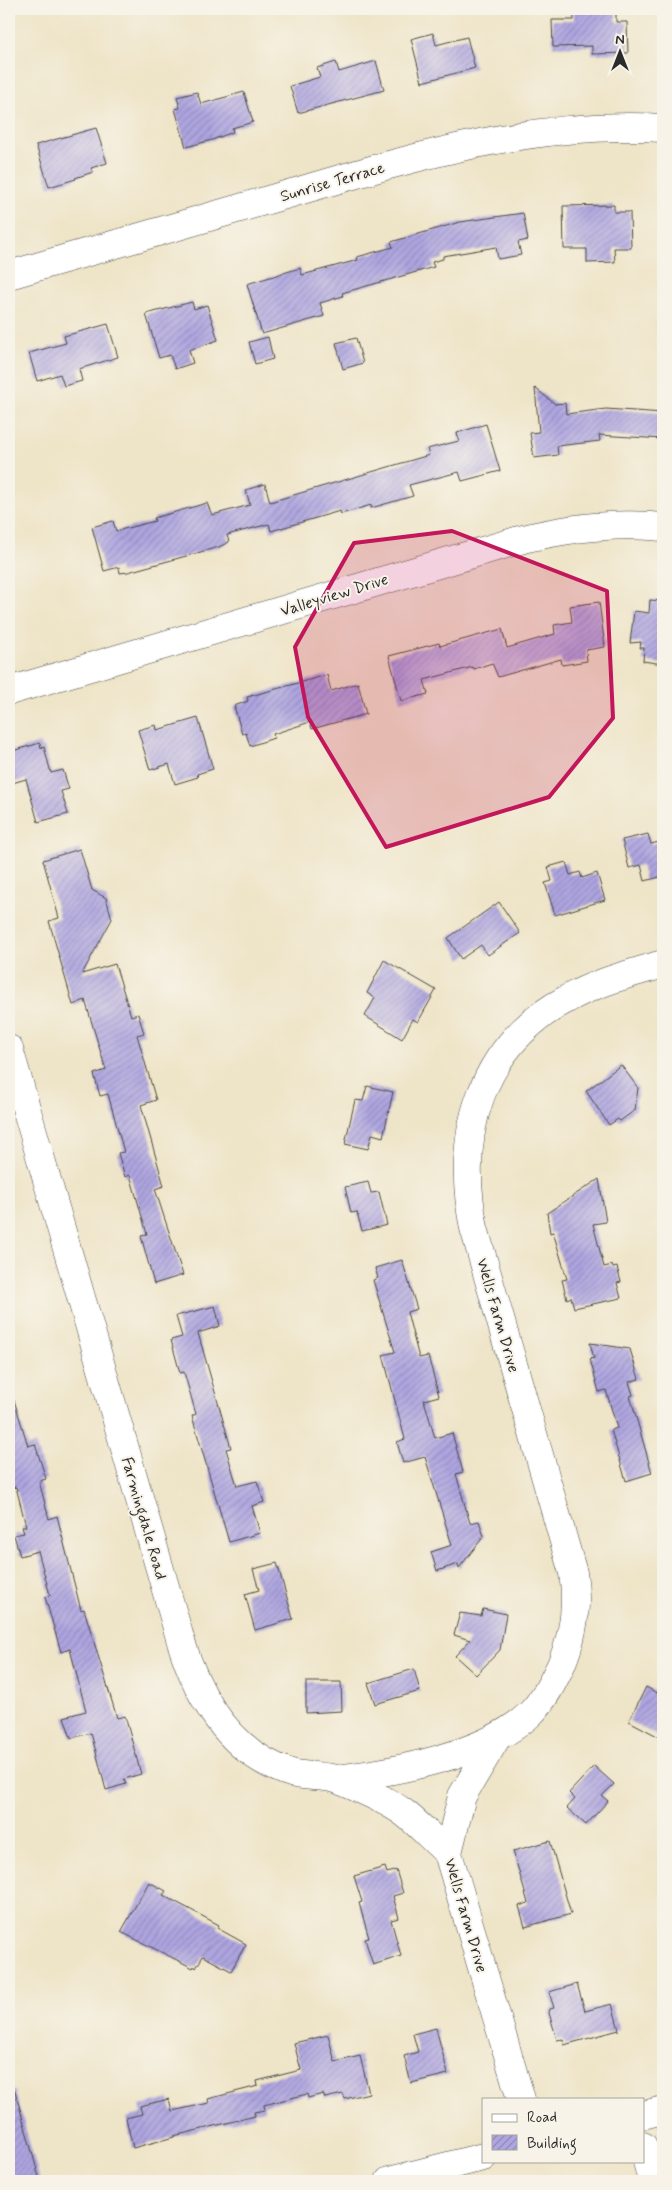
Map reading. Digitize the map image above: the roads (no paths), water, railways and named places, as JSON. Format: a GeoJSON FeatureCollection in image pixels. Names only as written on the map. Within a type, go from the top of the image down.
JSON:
{"type":"FeatureCollection","features":[{"type":"Feature","properties":{"kind":"street","name":"Sunrise Terrace"},"geometry":{"type":"LineString","coordinates":[[9,275],[366,171],[468,144],[558,130],[663,128]]}},
{"type":"Feature","properties":{"kind":"street","name":"Valleyview Drive"},"geometry":{"type":"LineString","coordinates":[[9,691],[523,538],[590,527],[630,525],[663,527]]}},
{"type":"Feature","properties":{"kind":"street","name":"Wells Farm Drive"},"geometry":{"type":"LineString","coordinates":[[336,1779],[372,1775],[418,1764],[465,1750],[497,1737],[530,1714],[550,1687],[563,1660],[572,1634],[575,1594],[569,1553],[474,1228],[467,1178],[471,1129],[480,1095],[492,1069],[503,1053],[527,1028],[560,1002],[584,990],[612,979],[663,964]]}},
{"type":"Feature","properties":{"kind":"street","name":"Farmingdale Road"},"geometry":{"type":"LineString","coordinates":[[9,1049],[13,1083],[182,1645],[196,1684],[217,1719],[230,1734],[253,1753],[288,1772],[313,1778],[336,1779],[400,1810],[448,1853]]}},
{"type":"Feature","properties":{"kind":"street","name":"Wells Farm Drive"},"geometry":{"type":"LineString","coordinates":[[497,1737],[462,1796],[448,1853],[521,2098]]}},
{"type":"Feature","properties":{"kind":"street"},"geometry":{"type":"LineString","coordinates":[[644,2115],[663,2110]]}},
{"type":"Feature","properties":{"kind":"street"},"geometry":{"type":"LineString","coordinates":[[644,2150],[652,2181]]}},
{"type":"Feature","properties":{"kind":"street"},"geometry":{"type":"LineString","coordinates":[[389,2181],[482,2157]]}}]}
